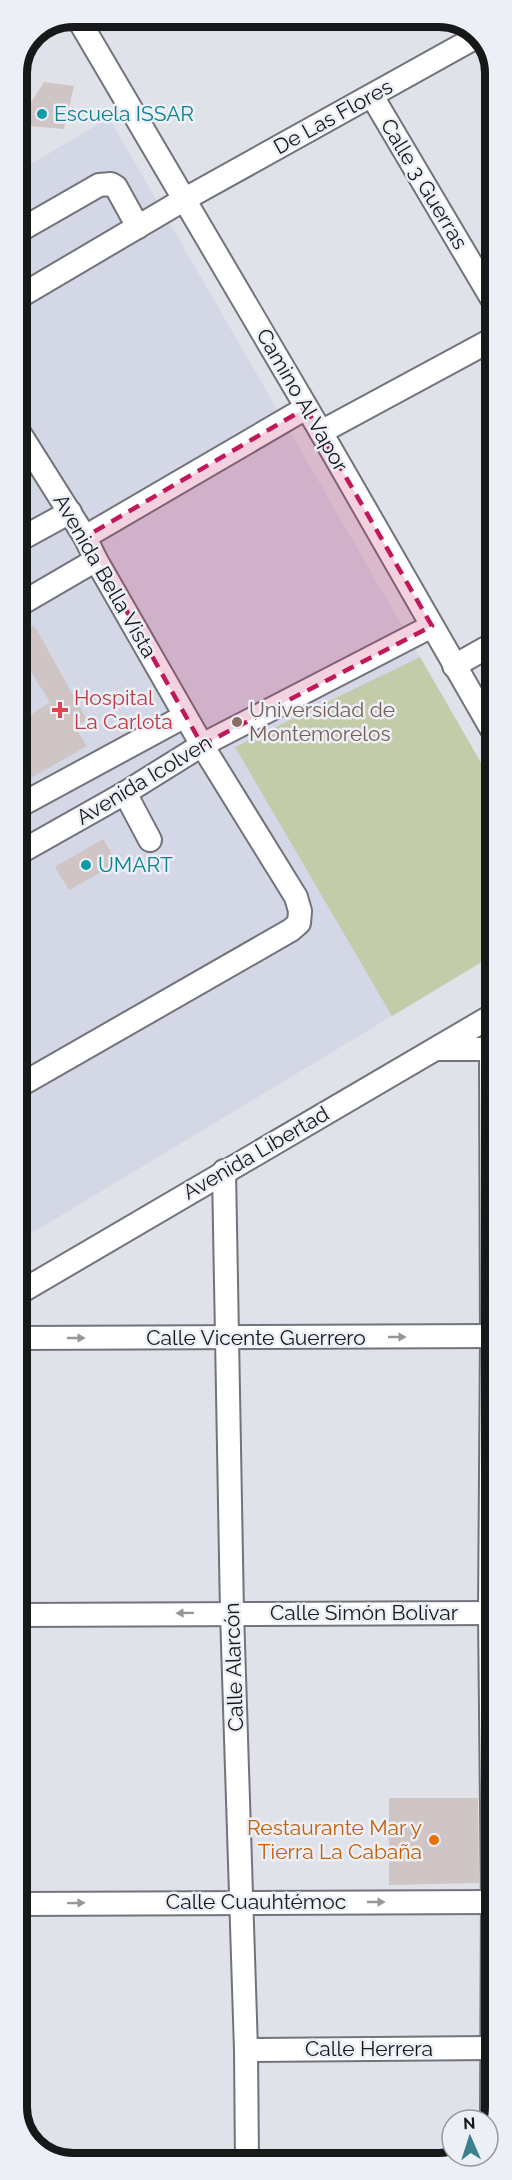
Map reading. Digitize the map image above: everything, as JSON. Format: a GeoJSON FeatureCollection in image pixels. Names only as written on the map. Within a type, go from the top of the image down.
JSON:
{"type":"FeatureCollection","features":[{"type":"Feature","properties":{"kind":"street","name":"Camino Al Vapor"},"geometry":{"type":"LineString","coordinates":[[83,27],[321,432],[485,718]]}},
{"type":"Feature","properties":{"kind":"street","name":"De Las Flores"},"geometry":{"type":"LineString","coordinates":[[27,292],[185,199],[471,40]]}},
{"type":"Feature","properties":{"kind":"street","name":"Calle 3 Guerras"},"geometry":{"type":"LineString","coordinates":[[372,96],[485,287]]}},
{"type":"Feature","properties":{"kind":"street"},"geometry":{"type":"LineString","coordinates":[[27,226],[99,185],[105,184],[116,187],[138,227]]}},
{"type":"Feature","properties":{"kind":"street"},"geometry":{"type":"LineString","coordinates":[[321,432],[485,343]]}},
{"type":"Feature","properties":{"kind":"street"},"geometry":{"type":"LineString","coordinates":[[85,537],[306,408]]}},
{"type":"Feature","properties":{"kind":"street","name":"Avenida Bella Vista"},"geometry":{"type":"LineString","coordinates":[[27,445],[85,537],[96,561],[202,745],[296,897],[300,911],[299,923],[291,930],[27,1081]]}},
{"type":"Feature","properties":{"kind":"street"},"geometry":{"type":"LineString","coordinates":[[27,533],[69,512]]}},
{"type":"Feature","properties":{"kind":"street"},"geometry":{"type":"LineString","coordinates":[[27,600],[96,561]]}},
{"type":"Feature","properties":{"kind":"street","name":"Avenida Icolven"},"geometry":{"type":"LineString","coordinates":[[27,848],[125,793],[202,745],[432,626]]}},
{"type":"Feature","properties":{"kind":"street"},"geometry":{"type":"LineString","coordinates":[[454,666],[485,649]]}},
{"type":"Feature","properties":{"kind":"street"},"geometry":{"type":"LineString","coordinates":[[27,802],[185,716]]}},
{"type":"Feature","properties":{"kind":"street"},"geometry":{"type":"LineString","coordinates":[[125,793],[150,840]]}},
{"type":"Feature","properties":{"kind":"street","name":"Avenida Libertad"},"geometry":{"type":"LineString","coordinates":[[27,1287],[485,1020]]}},
{"type":"Feature","properties":{"kind":"street"},"geometry":{"type":"LineString","coordinates":[[436,1049],[485,1049]]}},
{"type":"Feature","properties":{"kind":"street","name":"Calle Alarcón"},"geometry":{"type":"LineString","coordinates":[[224,1171],[232,1613],[242,1902],[247,2153]]}},
{"type":"Feature","properties":{"kind":"street","name":"Calle Vicente Guerrero"},"geometry":{"type":"LineString","coordinates":[[27,1338],[228,1339],[485,1336]]}},
{"type":"Feature","properties":{"kind":"street","name":"Calle Simón Bolívar"},"geometry":{"type":"LineString","coordinates":[[27,1615],[485,1613]]}},
{"type":"Feature","properties":{"kind":"street","name":"Calle Cuauhtémoc"},"geometry":{"type":"LineString","coordinates":[[27,1904],[485,1902]]}},
{"type":"Feature","properties":{"kind":"street","name":"Calle Herrera"},"geometry":{"type":"LineString","coordinates":[[246,2050],[485,2048]]}},
{"type":"Feature","properties":{"kind":"highlighted area"},"geometry":{"type":"Polygon","coordinates":[[[306,408],[432,626],[202,745],[85,537],[306,408]]]}},
{"type":"Feature","properties":{"kind":"shaded area","name":"Universidad de Montemorelos"},"geometry":{"type":"Polygon","coordinates":[[[109,118],[485,770],[485,960],[27,1236],[27,166],[109,118]]]}},
{"type":"Feature","properties":{"kind":"green space"},"geometry":{"type":"Polygon","coordinates":[[[420,657],[485,770],[485,960],[392,1016],[235,747],[420,657]]]}},
{"type":"Feature","properties":{"kind":"building","name":"Escuela ISSAR"},"geometry":{"type":"Polygon","coordinates":[[[44,82],[74,86],[64,129],[27,126],[27,104],[30,104],[44,82]]]}},
{"type":"Feature","properties":{"kind":"building","name":"Hospital La Carlota"},"geometry":{"type":"Polygon","coordinates":[[[34,625],[87,720],[75,727],[87,746],[27,780],[27,717],[50,702],[31,672],[27,674],[27,629],[34,625]]]}},
{"type":"Feature","properties":{"kind":"building","name":"UMART"},"geometry":{"type":"Polygon","coordinates":[[[103,839],[117,863],[69,890],[55,867],[103,839]]]}},
{"type":"Feature","properties":{"kind":"building","name":"Restaurante Mar y Tierra La Cabaña"},"geometry":{"type":"Polygon","coordinates":[[[389,1798],[478,1798],[479,1883],[389,1885],[389,1798]]]}},
{"type":"Feature","properties":{"kind":"place","name":"Escuela ISSAR"},"geometry":{"type":"Point","coordinates":[42,114]}},
{"type":"Feature","properties":{"kind":"place","name":"Hospital La Carlota"},"geometry":{"type":"Point","coordinates":[60,710]}},
{"type":"Feature","properties":{"kind":"place","name":"Universidad de Montemorelos"},"geometry":{"type":"Point","coordinates":[237,722]}},
{"type":"Feature","properties":{"kind":"place","name":"UMART"},"geometry":{"type":"Point","coordinates":[86,865]}},
{"type":"Feature","properties":{"kind":"place","name":"Restaurante Mar y Tierra La Cabaña"},"geometry":{"type":"Point","coordinates":[434,1840]}}]}
